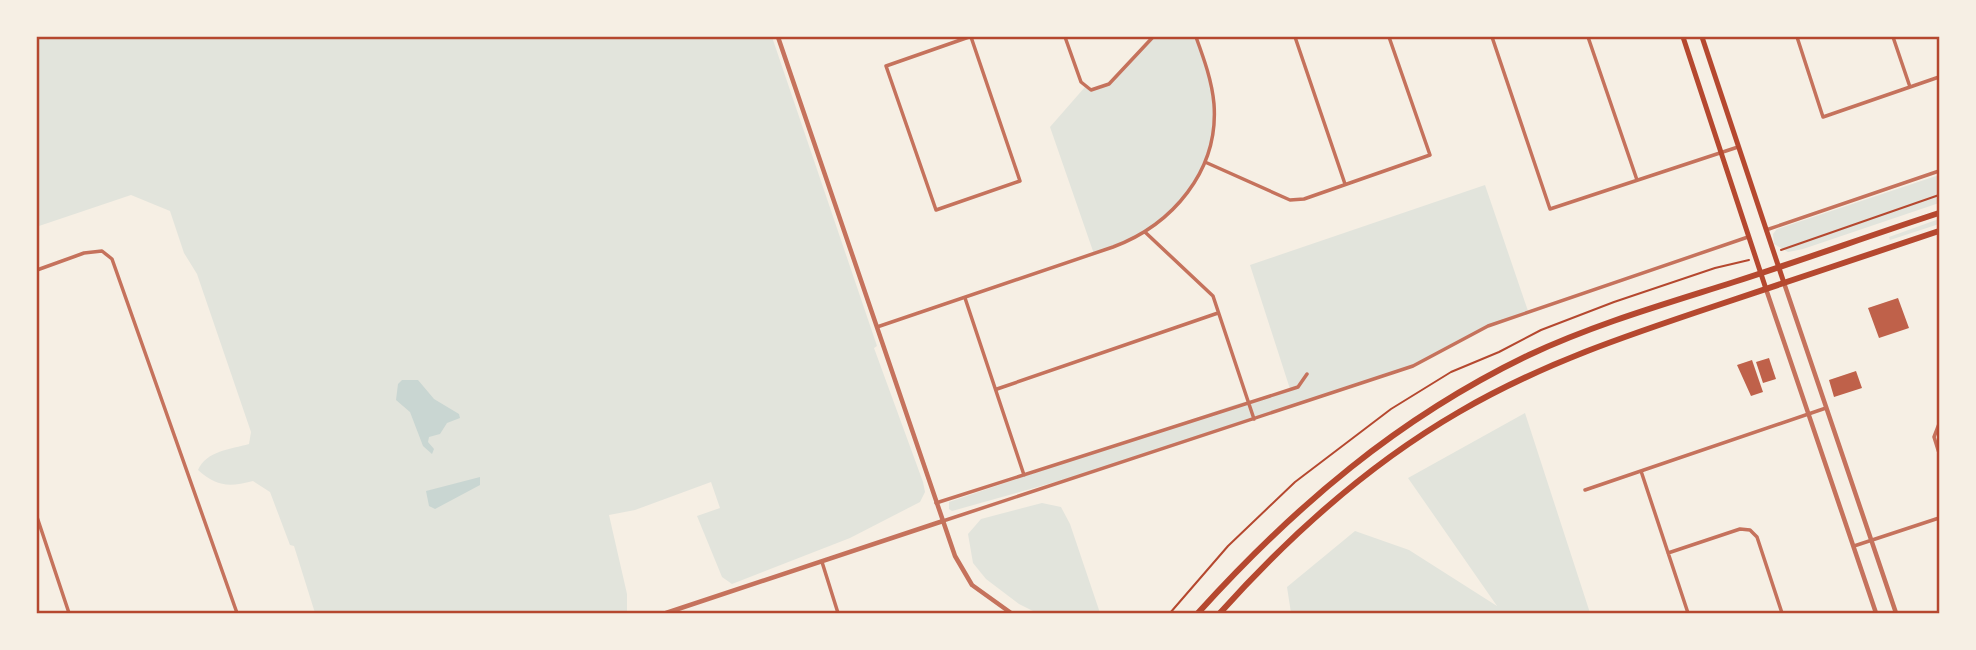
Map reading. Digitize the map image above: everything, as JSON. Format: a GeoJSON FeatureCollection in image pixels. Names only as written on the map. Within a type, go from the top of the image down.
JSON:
{"type":"FeatureCollection","features":[{"type":"Feature","properties":{"kind":"highway"},"geometry":{"type":"LineString","coordinates":[[1198,613],[1309,500],[1374,449],[1448,399],[1530,355],[1583,332],[1939,212]]}},
{"type":"Feature","properties":{"kind":"highway"},"geometry":{"type":"LineString","coordinates":[[1220,613],[1273,558],[1349,489],[1458,412],[1574,355],[1939,231]]}},
{"type":"Feature","properties":{"kind":"main road"},"geometry":{"type":"LineString","coordinates":[[1682,37],[1766,289]]}},
{"type":"Feature","properties":{"kind":"main road"},"geometry":{"type":"LineString","coordinates":[[1702,37],[1784,283]]}},
{"type":"Feature","properties":{"kind":"street"},"geometry":{"type":"LineString","coordinates":[[778,37],[943,521],[966,577],[980,593],[1011,613]]}},
{"type":"Feature","properties":{"kind":"street"},"geometry":{"type":"LineString","coordinates":[[970,37],[1020,181],[936,209],[886,65],[970,37]]}},
{"type":"Feature","properties":{"kind":"street"},"geometry":{"type":"LineString","coordinates":[[1065,37],[1081,82],[1091,90],[1110,84],[1153,37]]}},
{"type":"Feature","properties":{"kind":"street"},"geometry":{"type":"LineString","coordinates":[[877,327],[1094,254],[1146,233],[1185,197],[1205,162],[1211,142],[1214,104],[1207,66],[1196,37]]}},
{"type":"Feature","properties":{"kind":"street"},"geometry":{"type":"LineString","coordinates":[[1295,37],[1345,184]]}},
{"type":"Feature","properties":{"kind":"street"},"geometry":{"type":"LineString","coordinates":[[1205,162],[1290,200],[1304,199],[1430,155],[1389,37]]}},
{"type":"Feature","properties":{"kind":"street"},"geometry":{"type":"LineString","coordinates":[[1492,37],[1550,209],[1739,147]]}},
{"type":"Feature","properties":{"kind":"street"},"geometry":{"type":"LineString","coordinates":[[1588,37],[1637,180]]}},
{"type":"Feature","properties":{"kind":"street"},"geometry":{"type":"LineString","coordinates":[[1797,37],[1824,117],[1939,77]]}},
{"type":"Feature","properties":{"kind":"street"},"geometry":{"type":"LineString","coordinates":[[1894,37],[1910,87]]}},
{"type":"Feature","properties":{"kind":"street"},"geometry":{"type":"LineString","coordinates":[[1766,230],[1939,171]]}},
{"type":"Feature","properties":{"kind":"street"},"geometry":{"type":"LineString","coordinates":[[1146,233],[1207,287],[1254,419]]}},
{"type":"Feature","properties":{"kind":"street"},"geometry":{"type":"LineString","coordinates":[[666,613],[1425,361],[1476,331],[1502,320],[1748,237]]}},
{"type":"Feature","properties":{"kind":"street"},"geometry":{"type":"LineString","coordinates":[[37,270],[84,253],[102,251],[112,259],[237,613]]}},
{"type":"Feature","properties":{"kind":"street"},"geometry":{"type":"LineString","coordinates":[[1784,283],[1896,613]]}},
{"type":"Feature","properties":{"kind":"street"},"geometry":{"type":"LineString","coordinates":[[1766,289],[1876,613]]}},
{"type":"Feature","properties":{"kind":"street"},"geometry":{"type":"LineString","coordinates":[[965,298],[1024,475]]}},
{"type":"Feature","properties":{"kind":"street"},"geometry":{"type":"LineString","coordinates":[[997,389],[1218,313]]}},
{"type":"Feature","properties":{"kind":"street"},"geometry":{"type":"LineString","coordinates":[[936,503],[1298,387],[1307,374]]}},
{"type":"Feature","properties":{"kind":"street"},"geometry":{"type":"LineString","coordinates":[[1585,490],[1826,408]]}},
{"type":"Feature","properties":{"kind":"street"},"geometry":{"type":"LineString","coordinates":[[1939,424],[1934,437],[1939,453]]}},
{"type":"Feature","properties":{"kind":"street"},"geometry":{"type":"LineString","coordinates":[[1641,471],[1688,613]]}},
{"type":"Feature","properties":{"kind":"street"},"geometry":{"type":"LineString","coordinates":[[37,517],[69,613]]}},
{"type":"Feature","properties":{"kind":"street"},"geometry":{"type":"LineString","coordinates":[[1853,546],[1939,517]]}},
{"type":"Feature","properties":{"kind":"street"},"geometry":{"type":"LineString","coordinates":[[1668,553],[1740,528],[1750,530],[1757,537],[1782,613]]}},
{"type":"Feature","properties":{"kind":"street"},"geometry":{"type":"LineString","coordinates":[[821,561],[838,613]]}},
{"type":"Feature","properties":{"kind":"path"},"geometry":{"type":"LineString","coordinates":[[1773,253],[1939,195]]}},
{"type":"Feature","properties":{"kind":"shaded area"},"geometry":{"type":"Polygon","coordinates":[[[37,37],[772,37],[877,346],[874,348],[923,482],[925,492],[920,502],[850,538],[732,584],[722,577],[697,516],[720,508],[711,482],[635,510],[609,515],[627,594],[627,613],[315,613],[294,546],[290,545],[270,492],[253,481],[230,485],[217,483],[198,470],[213,455],[249,444],[251,432],[197,274],[184,253],[170,211],[131,195],[39,226],[37,230],[37,37]]]}},
{"type":"Feature","properties":{"kind":"shaded area"},"geometry":{"type":"Polygon","coordinates":[[[1153,37],[1196,37],[1208,70],[1213,96],[1210,143],[1196,178],[1174,209],[1138,237],[1094,254],[1050,127],[1085,87],[1100,89],[1109,84],[1153,37]]]}},
{"type":"Feature","properties":{"kind":"shaded area"},"geometry":{"type":"Polygon","coordinates":[[[1939,175],[1939,203],[1803,249],[1788,252],[1774,244],[1773,234],[1777,229],[1939,175]]]}},
{"type":"Feature","properties":{"kind":"shaded area"},"geometry":{"type":"Polygon","coordinates":[[[1485,185],[1528,311],[1488,326],[1425,361],[1109,467],[952,511],[949,509],[949,502],[1234,405],[1290,389],[1250,265],[1485,185]]]}},
{"type":"Feature","properties":{"kind":"shaded area"},"geometry":{"type":"Polygon","coordinates":[[[1939,219],[1939,224],[1890,240],[1889,237],[1939,219]]]}},
{"type":"Feature","properties":{"kind":"shaded area"},"geometry":{"type":"Polygon","coordinates":[[[402,380],[418,380],[434,399],[459,414],[460,418],[447,423],[440,434],[429,437],[428,442],[434,449],[432,454],[423,446],[410,412],[396,400],[398,384],[402,380]]]}},
{"type":"Feature","properties":{"kind":"shaded area"},"geometry":{"type":"Polygon","coordinates":[[[1525,413],[1590,613],[1291,613],[1287,587],[1355,531],[1409,550],[1497,606],[1408,478],[1525,413]]]}},
{"type":"Feature","properties":{"kind":"shaded area"},"geometry":{"type":"Polygon","coordinates":[[[480,477],[480,485],[435,509],[429,506],[426,491],[480,477]]]}},
{"type":"Feature","properties":{"kind":"shaded area"},"geometry":{"type":"Polygon","coordinates":[[[1042,503],[1061,507],[1070,524],[1100,613],[1037,613],[1019,604],[986,579],[973,563],[968,534],[981,519],[1042,503]]]}},
{"type":"Feature","properties":{"kind":"building"},"geometry":{"type":"Polygon","coordinates":[[[1898,298],[1909,328],[1879,338],[1868,308],[1898,298]]]}},
{"type":"Feature","properties":{"kind":"building"},"geometry":{"type":"Polygon","coordinates":[[[1769,358],[1776,379],[1763,383],[1756,362],[1769,358]]]}},
{"type":"Feature","properties":{"kind":"building"},"geometry":{"type":"Polygon","coordinates":[[[1752,360],[1763,392],[1751,396],[1737,365],[1752,360]]]}},
{"type":"Feature","properties":{"kind":"building"},"geometry":{"type":"Polygon","coordinates":[[[1856,371],[1862,388],[1834,397],[1829,380],[1856,371]]]}}]}
